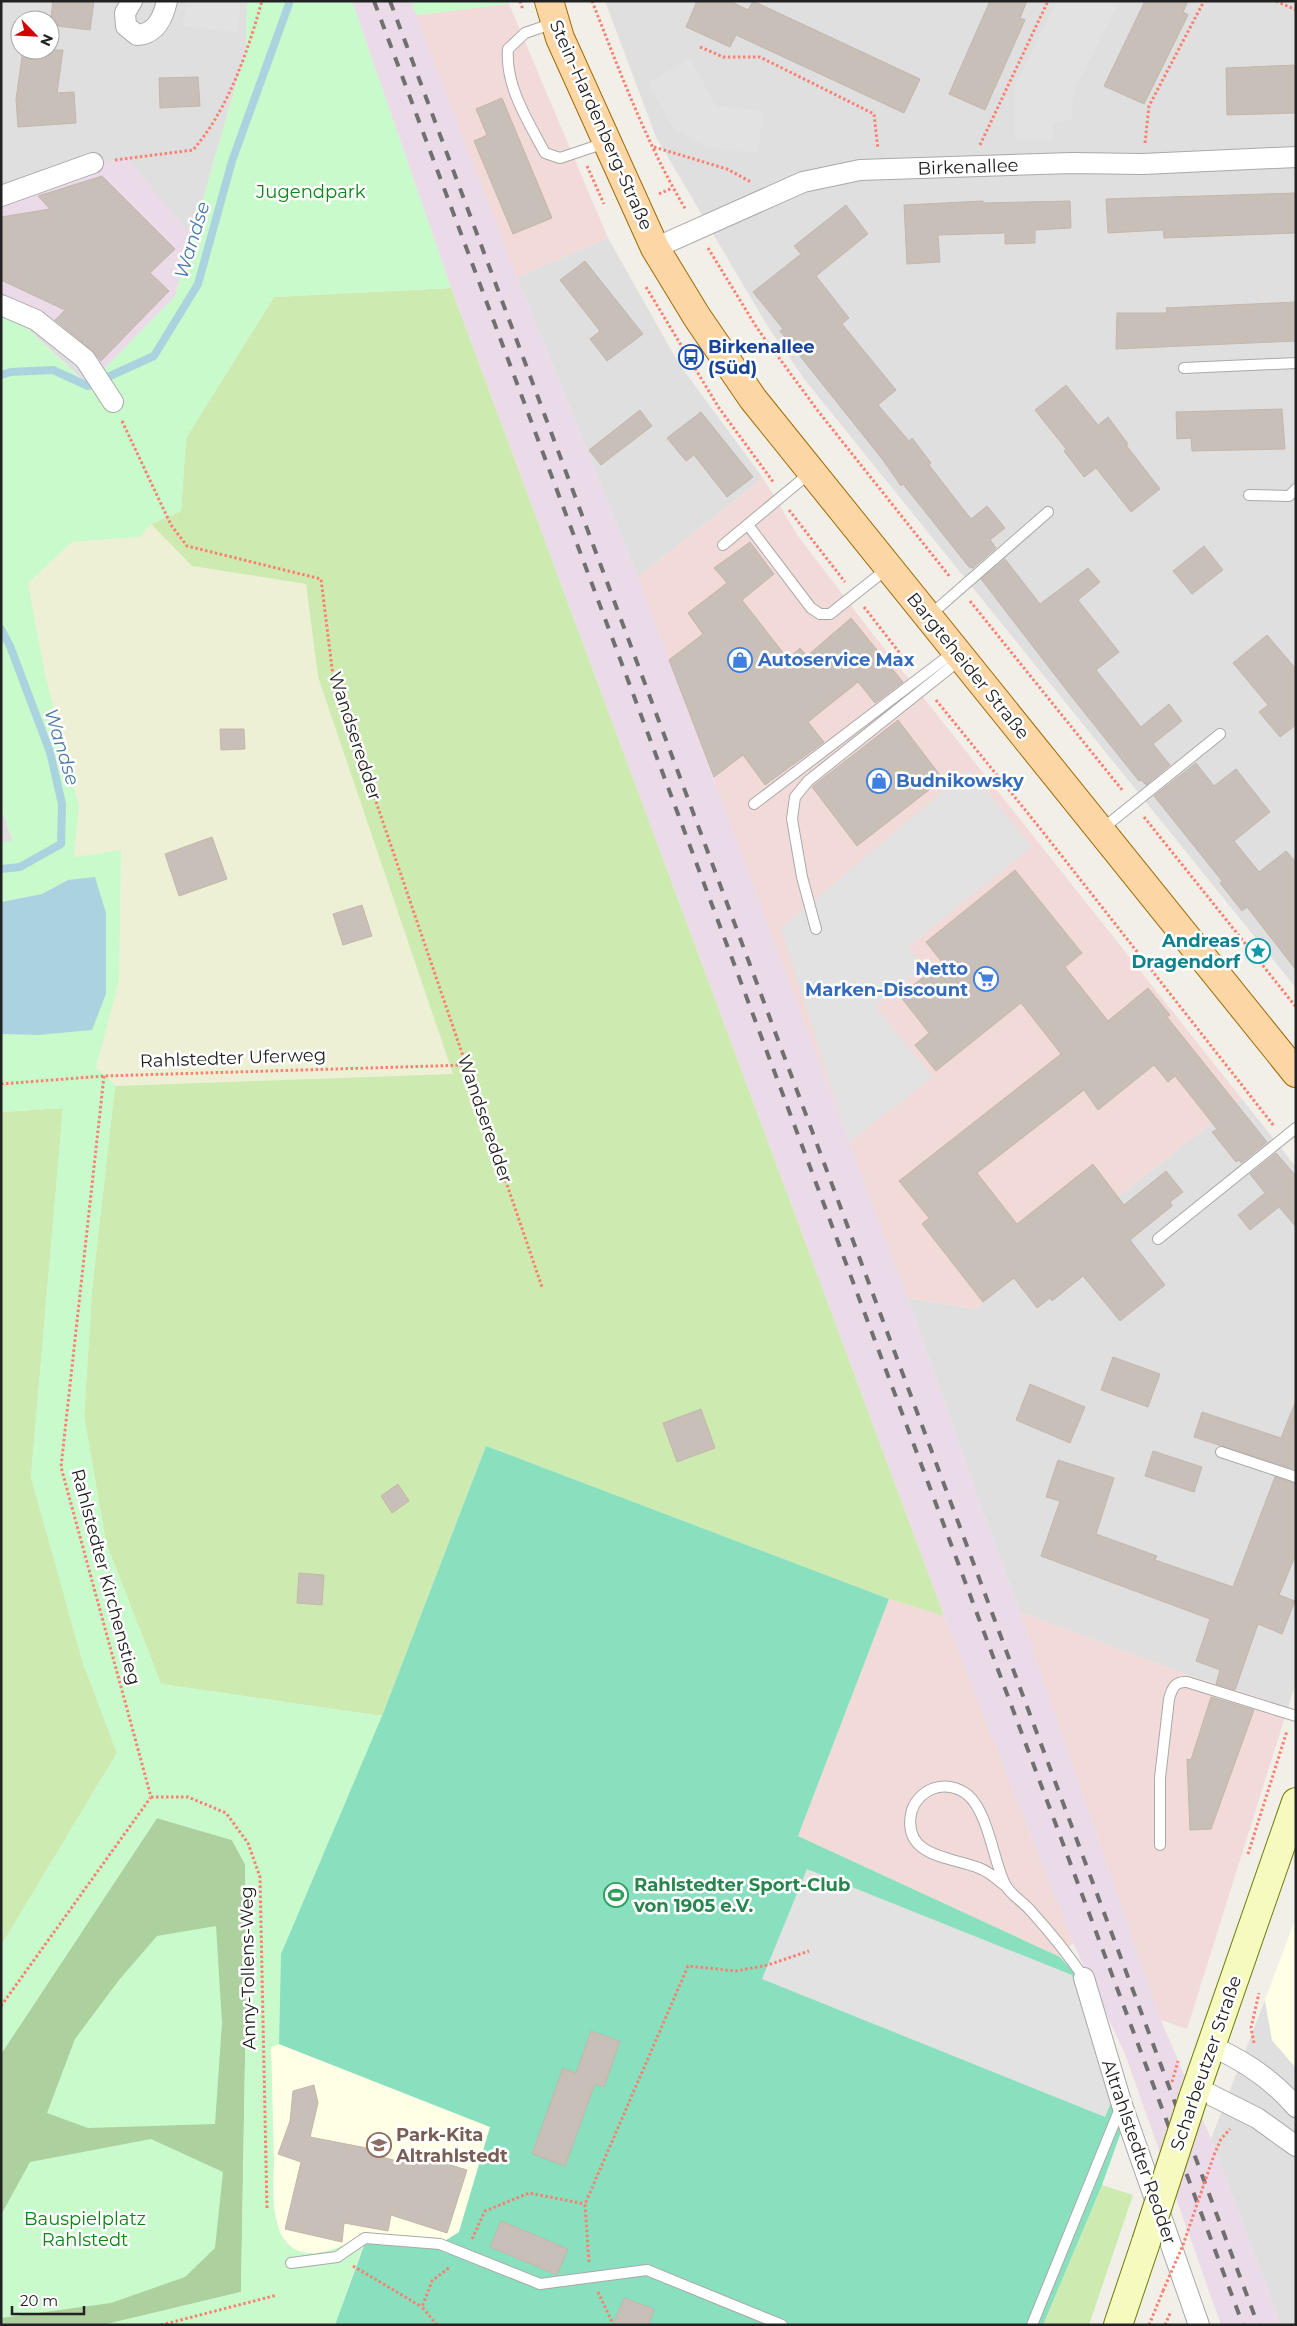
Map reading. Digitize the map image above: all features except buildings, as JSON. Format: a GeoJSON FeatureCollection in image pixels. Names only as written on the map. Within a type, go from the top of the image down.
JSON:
{"type":"FeatureCollection","features":[{"type":"Feature","properties":{"kind":"main road","name":"Stein-Hardenberg-Straße"},"geometry":{"type":"LineString","coordinates":[[552,12],[560,38],[655,248]]}},
{"type":"Feature","properties":{"kind":"main road","name":"Bargteheider Straße"},"geometry":{"type":"LineString","coordinates":[[655,248],[697,318],[753,399],[1296,1073]]}},
{"type":"Feature","properties":{"kind":"main road","name":"Scharbeutzer Straße"},"geometry":{"type":"LineString","coordinates":[[1118,2325],[1195,2093],[1296,1802]]}},
{"type":"Feature","properties":{"kind":"street"},"geometry":{"type":"LineString","coordinates":[[132,1],[125,13],[126,26],[137,35],[149,32],[155,27],[161,20],[167,1]]}},
{"type":"Feature","properties":{"kind":"street","name":"Birkenallee"},"geometry":{"type":"LineString","coordinates":[[655,248],[803,182],[860,170],[970,166],[1143,164],[1296,157]]}},
{"type":"Feature","properties":{"kind":"street"},"geometry":{"type":"LineString","coordinates":[[1,196],[93,163]]}},
{"type":"Feature","properties":{"kind":"street"},"geometry":{"type":"LineString","coordinates":[[1,305],[36,320],[86,359],[113,402]]}},
{"type":"Feature","properties":{"kind":"street","name":"Altrahlstedter Redder"},"geometry":{"type":"LineString","coordinates":[[1084,1978],[1122,2105],[1199,2325]]}},
{"type":"Feature","properties":{"kind":"street"},"geometry":{"type":"LineString","coordinates":[[1211,2046],[1240,2060],[1256,2071],[1278,2087],[1296,2107]]}},
{"type":"Feature","properties":{"kind":"street"},"geometry":{"type":"LineString","coordinates":[[1195,2093],[1242,2109],[1296,2146]]}},
{"type":"Feature","properties":{"kind":"lane"},"geometry":{"type":"LineString","coordinates":[[552,12],[525,33],[508,50],[506,65],[512,85],[545,153],[560,158],[606,142]]}},
{"type":"Feature","properties":{"kind":"lane"},"geometry":{"type":"LineString","coordinates":[[1184,368],[1296,363]]}},
{"type":"Feature","properties":{"kind":"lane"},"geometry":{"type":"LineString","coordinates":[[724,545],[812,472]]}},
{"type":"Feature","properties":{"kind":"lane"},"geometry":{"type":"LineString","coordinates":[[1249,495],[1289,496],[1296,489]]}},
{"type":"Feature","properties":{"kind":"lane"},"geometry":{"type":"LineString","coordinates":[[928,617],[1048,512]]}},
{"type":"Feature","properties":{"kind":"lane"},"geometry":{"type":"LineString","coordinates":[[748,525],[811,608],[820,614],[830,614],[889,568]]}},
{"type":"Feature","properties":{"kind":"lane"},"geometry":{"type":"LineString","coordinates":[[754,804],[959,654]]}},
{"type":"Feature","properties":{"kind":"lane"},"geometry":{"type":"LineString","coordinates":[[816,929],[802,877],[792,819],[795,797],[808,781],[959,654]]}},
{"type":"Feature","properties":{"kind":"lane"},"geometry":{"type":"LineString","coordinates":[[1100,830],[1220,734]]}},
{"type":"Feature","properties":{"kind":"lane"},"geometry":{"type":"LineString","coordinates":[[1158,1239],[1296,1128]]}},
{"type":"Feature","properties":{"kind":"lane"},"geometry":{"type":"LineString","coordinates":[[1221,1452],[1296,1476]]}},
{"type":"Feature","properties":{"kind":"lane"},"geometry":{"type":"LineString","coordinates":[[1160,1845],[1160,1778],[1169,1699],[1172,1688],[1177,1683],[1187,1682],[1296,1716]]}},
{"type":"Feature","properties":{"kind":"lane"},"geometry":{"type":"LineString","coordinates":[[1004,1885],[987,1830],[969,1796],[950,1787],[939,1787],[923,1794],[912,1810],[910,1819],[910,1829],[915,1840],[922,1848],[932,1854],[981,1868],[1004,1885],[1030,1910],[1084,1978]]}},
{"type":"Feature","properties":{"kind":"lane"},"geometry":{"type":"LineString","coordinates":[[1032,2325],[1122,2105]]}},
{"type":"Feature","properties":{"kind":"lane"},"geometry":{"type":"LineString","coordinates":[[291,2263],[337,2257],[365,2238],[440,2244],[540,2284],[647,2270],[782,2325]]}},
{"type":"Feature","properties":{"kind":"path"},"geometry":{"type":"LineString","coordinates":[[93,163],[193,150],[203,138],[222,106],[246,56],[262,1]]}},
{"type":"Feature","properties":{"kind":"path"},"geometry":{"type":"LineString","coordinates":[[592,1],[630,97],[672,188],[768,343],[818,411],[1296,1007]]}},
{"type":"Feature","properties":{"kind":"path"},"geometry":{"type":"LineString","coordinates":[[970,166],[1048,1]]}},
{"type":"Feature","properties":{"kind":"path"},"geometry":{"type":"LineString","coordinates":[[1143,164],[1149,106],[1204,1]]}},
{"type":"Feature","properties":{"kind":"path"},"geometry":{"type":"LineString","coordinates":[[1276,1],[1296,10]]}},
{"type":"Feature","properties":{"kind":"path"},"geometry":{"type":"LineString","coordinates":[[700,47],[723,57],[760,58],[874,114],[880,169]]}},
{"type":"Feature","properties":{"kind":"path"},"geometry":{"type":"LineString","coordinates":[[653,147],[727,169],[774,195]]}},
{"type":"Feature","properties":{"kind":"path","name":"Wandseredder"},"geometry":{"type":"LineString","coordinates":[[113,402],[171,525],[187,546],[320,580],[334,676],[542,1287]]}},
{"type":"Feature","properties":{"kind":"path","name":"Rahlstedter Uferweg"},"geometry":{"type":"LineString","coordinates":[[1,1084],[104,1076],[467,1065]]}},
{"type":"Feature","properties":{"kind":"path","name":"Rahlstedter Kirchenstieg"},"geometry":{"type":"LineString","coordinates":[[104,1076],[61,1467],[152,1797]]}},
{"type":"Feature","properties":{"kind":"path"},"geometry":{"type":"LineString","coordinates":[[1,2006],[152,1797]]}},
{"type":"Feature","properties":{"kind":"path","name":"Anny-Tollens-Weg"},"geometry":{"type":"LineString","coordinates":[[152,1797],[188,1797],[226,1813],[248,1843],[260,1877],[267,2210]]}},
{"type":"Feature","properties":{"kind":"path"},"geometry":{"type":"LineString","coordinates":[[613,2324],[600,2300],[589,2264],[585,2204],[688,1966],[736,1971],[768,1965],[809,1951]]}},
{"type":"Feature","properties":{"kind":"path"},"geometry":{"type":"LineString","coordinates":[[1256,2071],[1260,2056],[1252,2038],[1251,2028],[1261,1988]]}},
{"type":"Feature","properties":{"kind":"path"},"geometry":{"type":"LineString","coordinates":[[1149,2325],[1183,2245],[1221,2138],[1235,2124],[1242,2109]]}},
{"type":"Feature","properties":{"kind":"path"},"geometry":{"type":"LineString","coordinates":[[422,2307],[432,2281],[465,2254],[484,2211],[529,2192],[585,2204]]}},
{"type":"Feature","properties":{"kind":"path"},"geometry":{"type":"LineString","coordinates":[[337,2257],[422,2307],[437,2325]]}},
{"type":"Feature","properties":{"kind":"path"},"geometry":{"type":"LineString","coordinates":[[161,2325],[277,2295]]}},
{"type":"Feature","properties":{"kind":"shaded area"},"geometry":{"type":"Polygon","coordinates":[[[1,1],[247,1],[246,50],[175,296],[104,369],[85,382],[29,330],[1,316],[1,1]]]}},
{"type":"Feature","properties":{"kind":"shaded area"},"geometry":{"type":"Polygon","coordinates":[[[187,1],[240,1],[238,32],[182,26],[187,1]]]}},
{"type":"Feature","properties":{"kind":"shaded area"},"geometry":{"type":"Polygon","coordinates":[[[352,1],[411,1],[517,277],[638,577],[908,1298],[1020,1612],[1161,2020],[1211,2139],[1281,2325],[1221,2325],[1125,2054],[1073,1943],[944,1616],[451,288],[352,1]]]}},
{"type":"Feature","properties":{"kind":"shaded area"},"geometry":{"type":"Polygon","coordinates":[[[605,1],[1296,1],[1296,988],[805,380],[768,327],[656,137],[605,1]]]}},
{"type":"Feature","properties":{"kind":"shaded area"},"geometry":{"type":"Polygon","coordinates":[[[1057,1],[1119,1],[1073,92],[1072,120],[1054,123],[1052,139],[1015,140],[1015,86],[1057,1]]]}},
{"type":"Feature","properties":{"kind":"shaded area"},"geometry":{"type":"Polygon","coordinates":[[[509,4],[608,238],[517,277],[416,15],[509,4]]]}},
{"type":"Feature","properties":{"kind":"shaded area"},"geometry":{"type":"Polygon","coordinates":[[[690,59],[716,106],[763,111],[758,153],[708,148],[673,128],[648,83],[690,59]]]}},
{"type":"Feature","properties":{"kind":"shaded area"},"geometry":{"type":"Polygon","coordinates":[[[128,159],[192,237],[175,296],[104,369],[85,359],[1,305],[1,196],[93,163],[128,159]]]}},
{"type":"Feature","properties":{"kind":"shaded area"},"geometry":{"type":"Polygon","coordinates":[[[608,238],[679,364],[763,478],[638,577],[517,277],[608,238]]]}},
{"type":"Feature","properties":{"kind":"shaded area"},"geometry":{"type":"Polygon","coordinates":[[[763,478],[798,536],[869,629],[1242,1099],[975,1309],[908,1298],[638,577],[763,478]]]}},
{"type":"Feature","properties":{"kind":"shaded area"},"geometry":{"type":"Polygon","coordinates":[[[151,524],[192,566],[306,584],[318,677],[453,1074],[115,1086],[96,1067],[119,981],[121,850],[74,857],[79,806],[45,674],[28,583],[72,542],[140,537],[151,524]]]}},
{"type":"Feature","properties":{"kind":"shaded area"},"geometry":{"type":"Polygon","coordinates":[[[969,769],[1032,847],[908,947],[923,967],[875,1006],[933,1077],[849,1142],[781,928],[969,769]]]}},
{"type":"Feature","properties":{"kind":"shaded area"},"geometry":{"type":"Polygon","coordinates":[[[1,808],[13,841],[1,843],[1,808]]]}},
{"type":"Feature","properties":{"kind":"shaded area"},"geometry":{"type":"Polygon","coordinates":[[[1242,1099],[1296,1167],[1296,1683],[1288,1707],[1182,1673],[1020,1612],[908,1298],[975,1309],[1242,1099]]]}},
{"type":"Feature","properties":{"kind":"shaded area"},"geometry":{"type":"Polygon","coordinates":[[[889,1599],[944,1616],[1073,1943],[1060,1957],[798,1836],[889,1599]]]}},
{"type":"Feature","properties":{"kind":"shaded area"},"geometry":{"type":"Polygon","coordinates":[[[1020,1612],[1182,1673],[1288,1707],[1187,2029],[1161,2020],[1020,1612]]]}},
{"type":"Feature","properties":{"kind":"shaded area"},"geometry":{"type":"Polygon","coordinates":[[[807,1869],[1072,1975],[1111,2103],[1105,2117],[762,1979],[807,1869]]]}},
{"type":"Feature","properties":{"kind":"shaded area"},"geometry":{"type":"Polygon","coordinates":[[[1296,1917],[1296,2068],[1272,2040],[1265,2000],[1296,1917]]]}},
{"type":"Feature","properties":{"kind":"shaded area"},"geometry":{"type":"Polygon","coordinates":[[[1265,2000],[1272,2040],[1296,2068],[1296,2325],[1281,2325],[1211,2139],[1265,2000]]]}},
{"type":"Feature","properties":{"kind":"shaded area","name":"Park-Kita Altrahlstedt"},"geometry":{"type":"Polygon","coordinates":[[[279,2044],[490,2127],[459,2232],[440,2244],[367,2233],[341,2248],[314,2255],[294,2249],[280,2234],[274,2208],[271,2047],[279,2044]]]}},
{"type":"Feature","properties":{"kind":"green space","name":"Jugendpark"},"geometry":{"type":"Polygon","coordinates":[[[247,1],[352,1],[451,288],[274,297],[186,438],[181,511],[151,524],[140,537],[72,542],[28,583],[45,674],[79,806],[74,857],[121,850],[119,981],[96,1067],[115,1086],[92,1290],[84,1416],[106,1543],[161,1684],[382,1716],[281,1954],[279,2044],[271,2047],[274,2158],[273,2196],[279,2228],[286,2242],[296,2250],[308,2253],[322,2252],[337,2248],[367,2233],[335,2325],[103,2325],[241,2292],[247,1947],[245,1864],[232,1840],[157,1818],[1,2054],[1,1946],[117,1753],[83,1663],[31,1477],[63,1108],[1,1112],[1,1034],[38,1035],[68,880],[42,894],[1,902],[1,843],[13,840],[1,808],[1,316],[29,330],[84,382],[104,369],[175,296],[246,50],[247,1]]]}},
{"type":"Feature","properties":{"kind":"green space"},"geometry":{"type":"Polygon","coordinates":[[[411,1],[508,1],[509,4],[416,15],[411,1]]]}},
{"type":"Feature","properties":{"kind":"green space"},"geometry":{"type":"Polygon","coordinates":[[[451,288],[944,1616],[889,1599],[486,1446],[382,1716],[161,1684],[106,1543],[84,1416],[92,1290],[115,1086],[453,1074],[318,677],[306,584],[192,566],[151,524],[181,511],[186,438],[274,297],[451,288]]]}},
{"type":"Feature","properties":{"kind":"green space"},"geometry":{"type":"Polygon","coordinates":[[[63,1108],[31,1477],[83,1663],[117,1753],[1,1946],[1,1112],[63,1108]]]}},
{"type":"Feature","properties":{"kind":"green space","name":"Rahlstedter Sport-Club von 1905 e.V."},"geometry":{"type":"Polygon","coordinates":[[[486,1446],[889,1599],[798,1836],[1060,1957],[1078,1977],[1121,2132],[1102,2185],[1043,2325],[335,2325],[366,2240],[440,2244],[459,2232],[490,2127],[279,2044],[281,1954],[382,1716],[486,1446]]]}},
{"type":"Feature","properties":{"kind":"green space"},"geometry":{"type":"Polygon","coordinates":[[[157,1818],[232,1840],[245,1864],[247,1947],[241,2292],[103,2325],[1,2325],[1,2054],[157,1818]]]}},
{"type":"Feature","properties":{"kind":"green space"},"geometry":{"type":"Polygon","coordinates":[[[216,1926],[222,2023],[215,2124],[88,2128],[47,2113],[75,2039],[119,1980],[157,1936],[216,1926]]]}},
{"type":"Feature","properties":{"kind":"green space","name":"Bauspielplatz Rahlstedt"},"geometry":{"type":"Polygon","coordinates":[[[151,2139],[223,2172],[215,2248],[185,2277],[111,2303],[1,2318],[1,2215],[30,2162],[151,2139]]]}},
{"type":"Feature","properties":{"kind":"green space"},"geometry":{"type":"Polygon","coordinates":[[[1102,2185],[1133,2195],[1089,2325],[1043,2325],[1102,2185]]]}},
{"type":"Feature","properties":{"kind":"water"},"geometry":{"type":"Polygon","coordinates":[[[95,877],[106,913],[106,994],[92,1030],[38,1035],[1,1034],[1,902],[42,894],[68,880],[95,877]]]}},
{"type":"Feature","properties":{"kind":"waterway","name":"Wandse"},"geometry":{"type":"LineString","coordinates":[[1,375],[11,372],[53,370],[88,386],[154,356],[198,284],[232,161],[290,1]]}},
{"type":"Feature","properties":{"kind":"waterway","name":"Wandse"},"geometry":{"type":"LineString","coordinates":[[1,629],[10,646],[50,752],[62,804],[61,844],[20,867],[1,869]]}},
{"type":"Feature","properties":{"kind":"railway"},"geometry":{"type":"LineString","coordinates":[[374,1],[1243,2325]]}},
{"type":"Feature","properties":{"kind":"railway"},"geometry":{"type":"LineString","coordinates":[[390,1],[1258,2325]]}},
{"type":"Feature","properties":{"kind":"place","name":"Birkenallee (Süd)"},"geometry":{"type":"Point","coordinates":[691,357]}},
{"type":"Feature","properties":{"kind":"place","name":"Autoservice Max"},"geometry":{"type":"Point","coordinates":[740,660]}},
{"type":"Feature","properties":{"kind":"place","name":"Budnikowsky"},"geometry":{"type":"Point","coordinates":[879,781]}},
{"type":"Feature","properties":{"kind":"place","name":"Andreas Dragendorf"},"geometry":{"type":"Point","coordinates":[1258,951]}},
{"type":"Feature","properties":{"kind":"place","name":"Netto Marken-Discount"},"geometry":{"type":"Point","coordinates":[986,979]}},
{"type":"Feature","properties":{"kind":"place","name":"Rahlstedter Sport-Club von 1905 e.V."},"geometry":{"type":"Point","coordinates":[616,1895]}},
{"type":"Feature","properties":{"kind":"place","name":"Park-Kita Altrahlstedt"},"geometry":{"type":"Point","coordinates":[379,2145]}}]}
